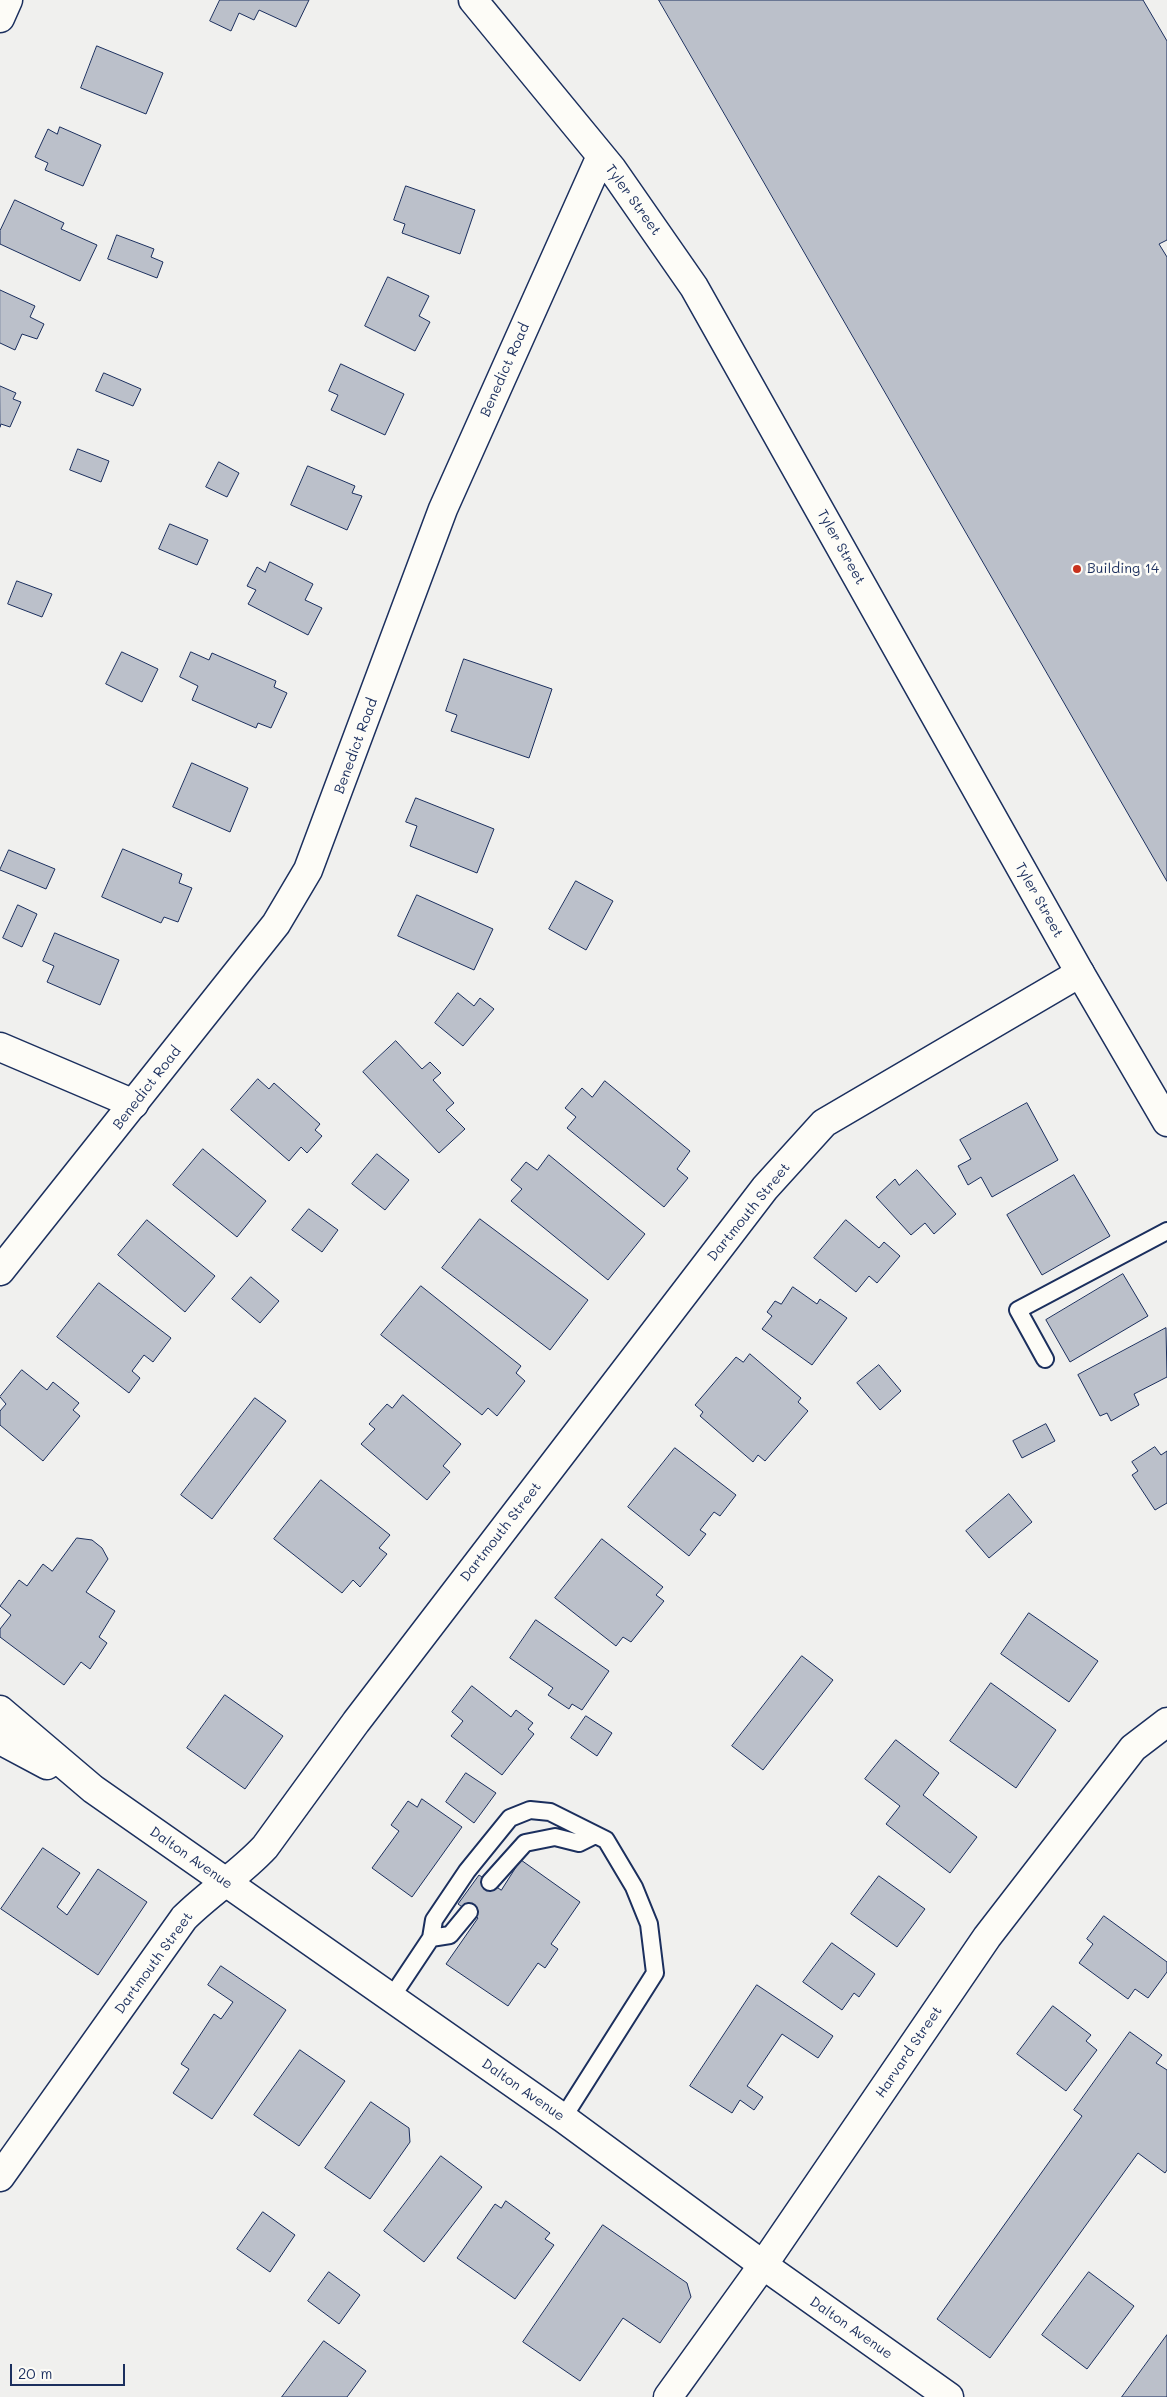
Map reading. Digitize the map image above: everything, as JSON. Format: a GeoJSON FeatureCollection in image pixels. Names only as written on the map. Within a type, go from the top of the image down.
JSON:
{"type":"FeatureCollection","features":[{"type":"Feature","properties":{"kind":"street"},"geometry":{"type":"LineString","coordinates":[[0,18],[8,0]]}},
{"type":"Feature","properties":{"kind":"street","name":"Tyler Street"},"geometry":{"type":"LineString","coordinates":[[472,0],[601,156],[694,287],[1080,973],[1167,1122]]}},
{"type":"Feature","properties":{"kind":"street","name":"Benedict Road"},"geometry":{"type":"LineString","coordinates":[[0,1271],[276,924],[308,870],[443,509],[601,156]]}},
{"type":"Feature","properties":{"kind":"street","name":"Dartmouth Street"},"geometry":{"type":"LineString","coordinates":[[0,2177],[184,1918],[204,1898],[227,1883],[265,1847],[356,1722],[765,1188],[824,1123],[1080,973]]}},
{"type":"Feature","properties":{"kind":"street"},"geometry":{"type":"LineString","coordinates":[[0,1047],[134,1104]]}},
{"type":"Feature","properties":{"kind":"street","name":"Dalton Avenue"},"geometry":{"type":"LineString","coordinates":[[0,1710],[93,1788],[564,2118],[763,2265],[949,2397]]}},
{"type":"Feature","properties":{"kind":"street","name":"Harvard Street"},"geometry":{"type":"LineString","coordinates":[[668,2397],[763,2265],[987,1937],[1133,1748],[1167,1722]]}},
{"type":"Feature","properties":{"kind":"street","name":"Dalton Avenue"},"geometry":{"type":"LineString","coordinates":[[0,1740],[93,1788]]}},
{"type":"Feature","properties":{"kind":"lane"},"geometry":{"type":"LineString","coordinates":[[1044,1358],[1018,1310],[1167,1231]]}},
{"type":"Feature","properties":{"kind":"lane"},"geometry":{"type":"LineString","coordinates":[[391,1998],[431,1938],[434,1920],[467,1871],[510,1818],[530,1810],[550,1812],[606,1840],[634,1886],[649,1924],[655,1973],[564,2118]]}},
{"type":"Feature","properties":{"kind":"lane"},"geometry":{"type":"LineString","coordinates":[[490,1882],[525,1843],[555,1837],[579,1843],[595,1835]]}},
{"type":"Feature","properties":{"kind":"lane"},"geometry":{"type":"LineString","coordinates":[[431,1938],[450,1935],[469,1912]]}},
{"type":"Feature","properties":{"kind":"building"},"geometry":{"type":"Polygon","coordinates":[[[220,0],[309,0],[296,27],[259,10],[254,20],[239,13],[231,31],[210,21],[220,0]]]}},
{"type":"Feature","properties":{"kind":"building","name":"Building 14"},"geometry":{"type":"Polygon","coordinates":[[[659,0],[1143,0],[1167,41],[1167,240],[1159,244],[1167,257],[1167,881],[659,0]]]}},
{"type":"Feature","properties":{"kind":"building"},"geometry":{"type":"Polygon","coordinates":[[[97,46],[163,73],[146,114],[81,88],[97,46]]]}},
{"type":"Feature","properties":{"kind":"building"},"geometry":{"type":"Polygon","coordinates":[[[60,127],[101,145],[83,186],[45,170],[48,163],[35,157],[48,129],[57,134],[60,127]]]}},
{"type":"Feature","properties":{"kind":"building"},"geometry":{"type":"Polygon","coordinates":[[[406,186],[475,210],[460,254],[402,233],[405,224],[394,220],[406,186]]]}},
{"type":"Feature","properties":{"kind":"building"},"geometry":{"type":"Polygon","coordinates":[[[15,200],[64,223],[61,229],[97,245],[80,281],[0,244],[0,231],[15,200]]]}},
{"type":"Feature","properties":{"kind":"building"},"geometry":{"type":"Polygon","coordinates":[[[117,235],[154,249],[151,257],[163,262],[157,278],[108,259],[117,235]]]}},
{"type":"Feature","properties":{"kind":"building"},"geometry":{"type":"Polygon","coordinates":[[[388,277],[429,296],[419,316],[430,322],[415,351],[365,326],[388,277]]]}},
{"type":"Feature","properties":{"kind":"building"},"geometry":{"type":"Polygon","coordinates":[[[0,290],[35,306],[30,317],[44,324],[37,339],[22,334],[15,350],[0,343],[0,290]]]}},
{"type":"Feature","properties":{"kind":"building"},"geometry":{"type":"Polygon","coordinates":[[[341,364],[404,394],[385,435],[331,410],[338,395],[329,391],[341,364]]]}},
{"type":"Feature","properties":{"kind":"building"},"geometry":{"type":"Polygon","coordinates":[[[104,373],[141,389],[133,406],[96,391],[104,373]]]}},
{"type":"Feature","properties":{"kind":"building"},"geometry":{"type":"Polygon","coordinates":[[[0,386],[16,393],[13,399],[21,402],[10,427],[1,424],[0,427],[0,386]]]}},
{"type":"Feature","properties":{"kind":"building"},"geometry":{"type":"Polygon","coordinates":[[[78,449],[109,461],[101,482],[70,470],[78,449]]]}},
{"type":"Feature","properties":{"kind":"building"},"geometry":{"type":"Polygon","coordinates":[[[219,462],[239,473],[227,497],[206,487],[219,462]]]}},
{"type":"Feature","properties":{"kind":"building"},"geometry":{"type":"Polygon","coordinates":[[[308,466],[355,486],[352,493],[362,496],[347,530],[291,505],[308,466]]]}},
{"type":"Feature","properties":{"kind":"building"},"geometry":{"type":"Polygon","coordinates":[[[170,524],[208,540],[197,565],[159,549],[170,524]]]}},
{"type":"Feature","properties":{"kind":"building"},"geometry":{"type":"Polygon","coordinates":[[[270,562],[313,584],[305,600],[322,608],[308,635],[248,604],[256,590],[247,586],[257,567],[265,572],[270,562]]]}},
{"type":"Feature","properties":{"kind":"building"},"geometry":{"type":"Polygon","coordinates":[[[17,581],[52,594],[42,617],[8,604],[17,581]]]}},
{"type":"Feature","properties":{"kind":"building"},"geometry":{"type":"Polygon","coordinates":[[[122,652],[158,669],[142,702],[106,684],[122,652]]]}},
{"type":"Feature","properties":{"kind":"building"},"geometry":{"type":"Polygon","coordinates":[[[191,652],[209,660],[212,653],[276,681],[274,687],[287,693],[271,728],[258,723],[256,728],[192,700],[198,686],[180,677],[191,652]]]}},
{"type":"Feature","properties":{"kind":"building"},"geometry":{"type":"Polygon","coordinates":[[[464,659],[552,689],[529,758],[451,731],[457,715],[446,711],[464,659]]]}},
{"type":"Feature","properties":{"kind":"building"},"geometry":{"type":"Polygon","coordinates":[[[192,763],[248,788],[230,832],[173,807],[192,763]]]}},
{"type":"Feature","properties":{"kind":"building"},"geometry":{"type":"Polygon","coordinates":[[[416,798],[494,829],[477,873],[410,846],[417,826],[406,822],[416,798]]]}},
{"type":"Feature","properties":{"kind":"building"},"geometry":{"type":"Polygon","coordinates":[[[123,849],[182,874],[179,883],[192,888],[178,922],[164,917],[161,923],[102,897],[123,849]]]}},
{"type":"Feature","properties":{"kind":"building"},"geometry":{"type":"Polygon","coordinates":[[[9,850],[55,869],[46,889],[0,870],[9,850]]]}},
{"type":"Feature","properties":{"kind":"building"},"geometry":{"type":"Polygon","coordinates":[[[576,881],[613,901],[586,950],[549,929],[576,881]]]}},
{"type":"Feature","properties":{"kind":"building"},"geometry":{"type":"Polygon","coordinates":[[[417,895],[493,929],[474,970],[398,936],[417,895]]]}},
{"type":"Feature","properties":{"kind":"building"},"geometry":{"type":"Polygon","coordinates":[[[18,905],[37,914],[22,947],[3,938],[18,905]]]}},
{"type":"Feature","properties":{"kind":"building"},"geometry":{"type":"Polygon","coordinates":[[[55,933],[119,960],[100,1005],[47,982],[54,966],[43,961],[55,933]]]}},
{"type":"Feature","properties":{"kind":"building"},"geometry":{"type":"Polygon","coordinates":[[[458,993],[474,1006],[480,998],[494,1009],[463,1046],[435,1023],[458,993]]]}},
{"type":"Feature","properties":{"kind":"building"},"geometry":{"type":"Polygon","coordinates":[[[396,1041],[422,1069],[430,1062],[441,1073],[433,1080],[454,1103],[446,1110],[465,1129],[439,1153],[363,1072],[396,1041]]]}},
{"type":"Feature","properties":{"kind":"building"},"geometry":{"type":"Polygon","coordinates":[[[258,1079],[269,1089],[274,1083],[320,1124],[315,1130],[322,1136],[307,1153],[301,1147],[289,1161],[231,1110],[258,1079]]]}},
{"type":"Feature","properties":{"kind":"building"},"geometry":{"type":"Polygon","coordinates":[[[605,1081],[690,1151],[677,1169],[688,1178],[664,1207],[567,1128],[576,1117],[565,1108],[582,1088],[592,1097],[605,1081]]]}},
{"type":"Feature","properties":{"kind":"building"},"geometry":{"type":"Polygon","coordinates":[[[1027,1103],[1058,1160],[992,1197],[981,1177],[968,1185],[958,1166],[971,1159],[960,1140],[1027,1103]]]}},
{"type":"Feature","properties":{"kind":"building"},"geometry":{"type":"Polygon","coordinates":[[[203,1149],[266,1201],[237,1237],[173,1185],[203,1149]]]}},
{"type":"Feature","properties":{"kind":"building"},"geometry":{"type":"Polygon","coordinates":[[[377,1154],[409,1180],[385,1210],[352,1184],[377,1154]]]}},
{"type":"Feature","properties":{"kind":"building"},"geometry":{"type":"Polygon","coordinates":[[[549,1155],[645,1234],[608,1280],[511,1201],[522,1189],[511,1180],[526,1162],[537,1170],[549,1155]]]}},
{"type":"Feature","properties":{"kind":"building"},"geometry":{"type":"Polygon","coordinates":[[[917,1170],[956,1214],[934,1234],[925,1223],[911,1235],[876,1197],[895,1179],[899,1185],[917,1170]]]}},
{"type":"Feature","properties":{"kind":"building"},"geometry":{"type":"Polygon","coordinates":[[[1074,1175],[1110,1236],[1042,1275],[1007,1215],[1074,1175]]]}},
{"type":"Feature","properties":{"kind":"building"},"geometry":{"type":"Polygon","coordinates":[[[309,1209],[338,1230],[322,1252],[292,1230],[309,1209]]]}},
{"type":"Feature","properties":{"kind":"building"},"geometry":{"type":"Polygon","coordinates":[[[480,1219],[588,1300],[550,1350],[442,1268],[480,1219]]]}},
{"type":"Feature","properties":{"kind":"building"},"geometry":{"type":"Polygon","coordinates":[[[147,1220],[215,1276],[185,1312],[118,1255],[147,1220]]]}},
{"type":"Feature","properties":{"kind":"building"},"geometry":{"type":"Polygon","coordinates":[[[846,1220],[879,1248],[884,1242],[900,1256],[877,1283],[869,1276],[856,1292],[814,1258],[846,1220]]]}},
{"type":"Feature","properties":{"kind":"building"},"geometry":{"type":"Polygon","coordinates":[[[1123,1274],[1148,1316],[1070,1362],[1046,1320],[1123,1274]]]}},
{"type":"Feature","properties":{"kind":"building"},"geometry":{"type":"Polygon","coordinates":[[[251,1277],[279,1301],[260,1323],[232,1299],[251,1277]]]}},
{"type":"Feature","properties":{"kind":"building"},"geometry":{"type":"Polygon","coordinates":[[[99,1283],[171,1338],[153,1362],[144,1355],[132,1371],[140,1378],[129,1393],[57,1337],[99,1283]]]}},
{"type":"Feature","properties":{"kind":"building"},"geometry":{"type":"Polygon","coordinates":[[[421,1286],[521,1366],[516,1373],[525,1381],[497,1416],[488,1408],[482,1415],[381,1335],[421,1286]]]}},
{"type":"Feature","properties":{"kind":"building"},"geometry":{"type":"Polygon","coordinates":[[[793,1287],[817,1304],[820,1299],[847,1318],[812,1365],[762,1329],[772,1316],[767,1312],[775,1301],[781,1304],[793,1287]]]}},
{"type":"Feature","properties":{"kind":"building"},"geometry":{"type":"Polygon","coordinates":[[[1166,1328],[1167,1377],[1134,1394],[1139,1405],[1111,1421],[1107,1413],[1100,1416],[1078,1375],[1166,1328]]]}},
{"type":"Feature","properties":{"kind":"building"},"geometry":{"type":"Polygon","coordinates":[[[750,1354],[801,1398],[798,1402],[808,1411],[765,1461],[758,1455],[753,1462],[700,1416],[703,1412],[695,1405],[736,1357],[743,1362],[750,1354]]]}},
{"type":"Feature","properties":{"kind":"building"},"geometry":{"type":"Polygon","coordinates":[[[879,1365],[901,1391],[880,1410],[857,1383],[879,1365]]]}},
{"type":"Feature","properties":{"kind":"building"},"geometry":{"type":"Polygon","coordinates":[[[22,1370],[47,1390],[53,1382],[79,1403],[73,1410],[80,1416],[43,1461],[0,1425],[0,1411],[6,1404],[0,1397],[22,1370]]]}},
{"type":"Feature","properties":{"kind":"building"},"geometry":{"type":"Polygon","coordinates":[[[403,1395],[461,1444],[443,1466],[450,1472],[427,1500],[361,1444],[375,1429],[369,1424],[387,1404],[392,1408],[403,1395]]]}},
{"type":"Feature","properties":{"kind":"building"},"geometry":{"type":"Polygon","coordinates":[[[255,1398],[286,1421],[212,1519],[181,1495],[255,1398]]]}},
{"type":"Feature","properties":{"kind":"building"},"geometry":{"type":"Polygon","coordinates":[[[1046,1424],[1055,1441],[1022,1458],[1013,1441],[1046,1424]]]}},
{"type":"Feature","properties":{"kind":"building"},"geometry":{"type":"Polygon","coordinates":[[[1155,1447],[1161,1455],[1167,1451],[1167,1503],[1155,1510],[1132,1475],[1138,1471],[1132,1462],[1155,1447]]]}},
{"type":"Feature","properties":{"kind":"building"},"geometry":{"type":"Polygon","coordinates":[[[675,1448],[736,1495],[720,1516],[714,1512],[700,1530],[706,1534],[689,1556],[628,1507],[675,1448]]]}},
{"type":"Feature","properties":{"kind":"building"},"geometry":{"type":"Polygon","coordinates":[[[321,1480],[390,1535],[379,1548],[387,1554],[360,1587],[353,1580],[342,1593],[274,1539],[321,1480]]]}},
{"type":"Feature","properties":{"kind":"building"},"geometry":{"type":"Polygon","coordinates":[[[1009,1494],[1032,1522],[989,1558],[966,1531],[1009,1494]]]}},
{"type":"Feature","properties":{"kind":"building"},"geometry":{"type":"Polygon","coordinates":[[[77,1538],[92,1540],[102,1548],[108,1559],[86,1592],[115,1611],[99,1637],[107,1643],[90,1669],[81,1662],[64,1685],[0,1637],[0,1629],[11,1615],[0,1606],[19,1580],[27,1586],[43,1564],[52,1571],[77,1538]]]}},
{"type":"Feature","properties":{"kind":"building"},"geometry":{"type":"Polygon","coordinates":[[[602,1539],[663,1587],[656,1595],[664,1601],[631,1642],[623,1637],[616,1646],[555,1598],[602,1539]]]}},
{"type":"Feature","properties":{"kind":"building"},"geometry":{"type":"Polygon","coordinates":[[[1029,1613],[1098,1661],[1069,1702],[1001,1654],[1029,1613]]]}},
{"type":"Feature","properties":{"kind":"building"},"geometry":{"type":"Polygon","coordinates":[[[536,1620],[609,1671],[582,1710],[572,1704],[569,1709],[548,1695],[553,1688],[510,1658],[536,1620]]]}},
{"type":"Feature","properties":{"kind":"building"},"geometry":{"type":"Polygon","coordinates":[[[802,1656],[833,1680],[763,1770],[732,1746],[802,1656]]]}},
{"type":"Feature","properties":{"kind":"building"},"geometry":{"type":"Polygon","coordinates":[[[991,1683],[1056,1730],[1016,1788],[950,1741],[991,1683]]]}},
{"type":"Feature","properties":{"kind":"building"},"geometry":{"type":"Polygon","coordinates":[[[472,1686],[511,1717],[516,1710],[533,1723],[528,1729],[534,1734],[502,1775],[451,1736],[463,1721],[452,1712],[472,1686]]]}},
{"type":"Feature","properties":{"kind":"building"},"geometry":{"type":"Polygon","coordinates":[[[225,1695],[283,1736],[245,1789],[187,1748],[225,1695]]]}},
{"type":"Feature","properties":{"kind":"building"},"geometry":{"type":"Polygon","coordinates":[[[586,1716],[612,1733],[597,1756],[571,1738],[586,1716]]]}},
{"type":"Feature","properties":{"kind":"building"},"geometry":{"type":"Polygon","coordinates":[[[896,1740],[939,1773],[923,1795],[977,1837],[950,1873],[886,1824],[900,1806],[865,1779],[896,1740]]]}},
{"type":"Feature","properties":{"kind":"building"},"geometry":{"type":"Polygon","coordinates":[[[466,1773],[496,1793],[474,1823],[446,1802],[466,1773]]]}},
{"type":"Feature","properties":{"kind":"building"},"geometry":{"type":"Polygon","coordinates":[[[422,1799],[462,1827],[412,1897],[372,1868],[399,1831],[391,1825],[408,1801],[417,1807],[422,1799]]]}},
{"type":"Feature","properties":{"kind":"building"},"geometry":{"type":"Polygon","coordinates":[[[43,1848],[80,1873],[57,1907],[67,1915],[98,1869],[147,1902],[98,1975],[1,1909],[43,1848]]]}},
{"type":"Feature","properties":{"kind":"building"},"geometry":{"type":"Polygon","coordinates":[[[521,1860],[580,1902],[551,1944],[558,1949],[545,1968],[538,1963],[508,2006],[446,1964],[478,1918],[458,1904],[479,1875],[501,1890],[521,1860]]]}},
{"type":"Feature","properties":{"kind":"building"},"geometry":{"type":"Polygon","coordinates":[[[879,1876],[925,1909],[897,1947],[851,1914],[879,1876]]]}},
{"type":"Feature","properties":{"kind":"building"},"geometry":{"type":"Polygon","coordinates":[[[1104,1916],[1167,1962],[1167,1972],[1148,1998],[1135,1989],[1128,1999],[1079,1963],[1093,1944],[1087,1939],[1104,1916]]]}},
{"type":"Feature","properties":{"kind":"building"},"geometry":{"type":"Polygon","coordinates":[[[832,1943],[875,1974],[859,1997],[854,1993],[842,2010],[803,1982],[832,1943]]]}},
{"type":"Feature","properties":{"kind":"building"},"geometry":{"type":"Polygon","coordinates":[[[221,1966],[286,2010],[212,2119],[173,2093],[189,2069],[181,2064],[214,2014],[221,2019],[233,2002],[208,1985],[221,1966]]]}},
{"type":"Feature","properties":{"kind":"building"},"geometry":{"type":"Polygon","coordinates":[[[757,1985],[833,2036],[818,2058],[782,2034],[747,2086],[763,2097],[754,2110],[740,2100],[732,2113],[690,2086],[757,1985]]]}},
{"type":"Feature","properties":{"kind":"building"},"geometry":{"type":"Polygon","coordinates":[[[1053,2006],[1091,2035],[1086,2041],[1097,2050],[1066,2091],[1017,2054],[1053,2006]]]}},
{"type":"Feature","properties":{"kind":"building"},"geometry":{"type":"Polygon","coordinates":[[[1130,2032],[1162,2055],[1156,2063],[1167,2070],[1167,2170],[1165,2173],[1138,2153],[990,2358],[937,2319],[1082,2116],[1074,2110],[1130,2032]]]}},
{"type":"Feature","properties":{"kind":"building"},"geometry":{"type":"Polygon","coordinates":[[[300,2050],[345,2081],[299,2146],[254,2115],[300,2050]]]}},
{"type":"Feature","properties":{"kind":"building"},"geometry":{"type":"Polygon","coordinates":[[[371,2102],[409,2128],[410,2142],[370,2199],[325,2168],[371,2102]]]}},
{"type":"Feature","properties":{"kind":"building"},"geometry":{"type":"Polygon","coordinates":[[[441,2156],[482,2187],[424,2262],[384,2231],[441,2156]]]}},
{"type":"Feature","properties":{"kind":"building"},"geometry":{"type":"Polygon","coordinates":[[[506,2201],[550,2233],[545,2239],[554,2245],[515,2299],[457,2258],[495,2204],[501,2208],[506,2201]]]}},
{"type":"Feature","properties":{"kind":"building"},"geometry":{"type":"Polygon","coordinates":[[[263,2212],[295,2235],[270,2272],[237,2249],[263,2212]]]}},
{"type":"Feature","properties":{"kind":"building"},"geometry":{"type":"Polygon","coordinates":[[[603,2225],[687,2283],[691,2297],[660,2343],[623,2318],[580,2381],[523,2342],[603,2225]]]}},
{"type":"Feature","properties":{"kind":"building"},"geometry":{"type":"Polygon","coordinates":[[[329,2272],[360,2295],[339,2324],[308,2301],[329,2272]]]}},
{"type":"Feature","properties":{"kind":"building"},"geometry":{"type":"Polygon","coordinates":[[[1089,2272],[1134,2306],[1087,2369],[1042,2335],[1089,2272]]]}},
{"type":"Feature","properties":{"kind":"building"},"geometry":{"type":"Polygon","coordinates":[[[1167,2335],[1167,2397],[1122,2397],[1167,2335]]]}},
{"type":"Feature","properties":{"kind":"building"},"geometry":{"type":"Polygon","coordinates":[[[324,2341],[366,2371],[347,2397],[282,2397],[324,2341]]]}},
{"type":"Feature","properties":{"kind":"place","name":"Building 14"},"geometry":{"type":"Point","coordinates":[1077,569]}}]}
